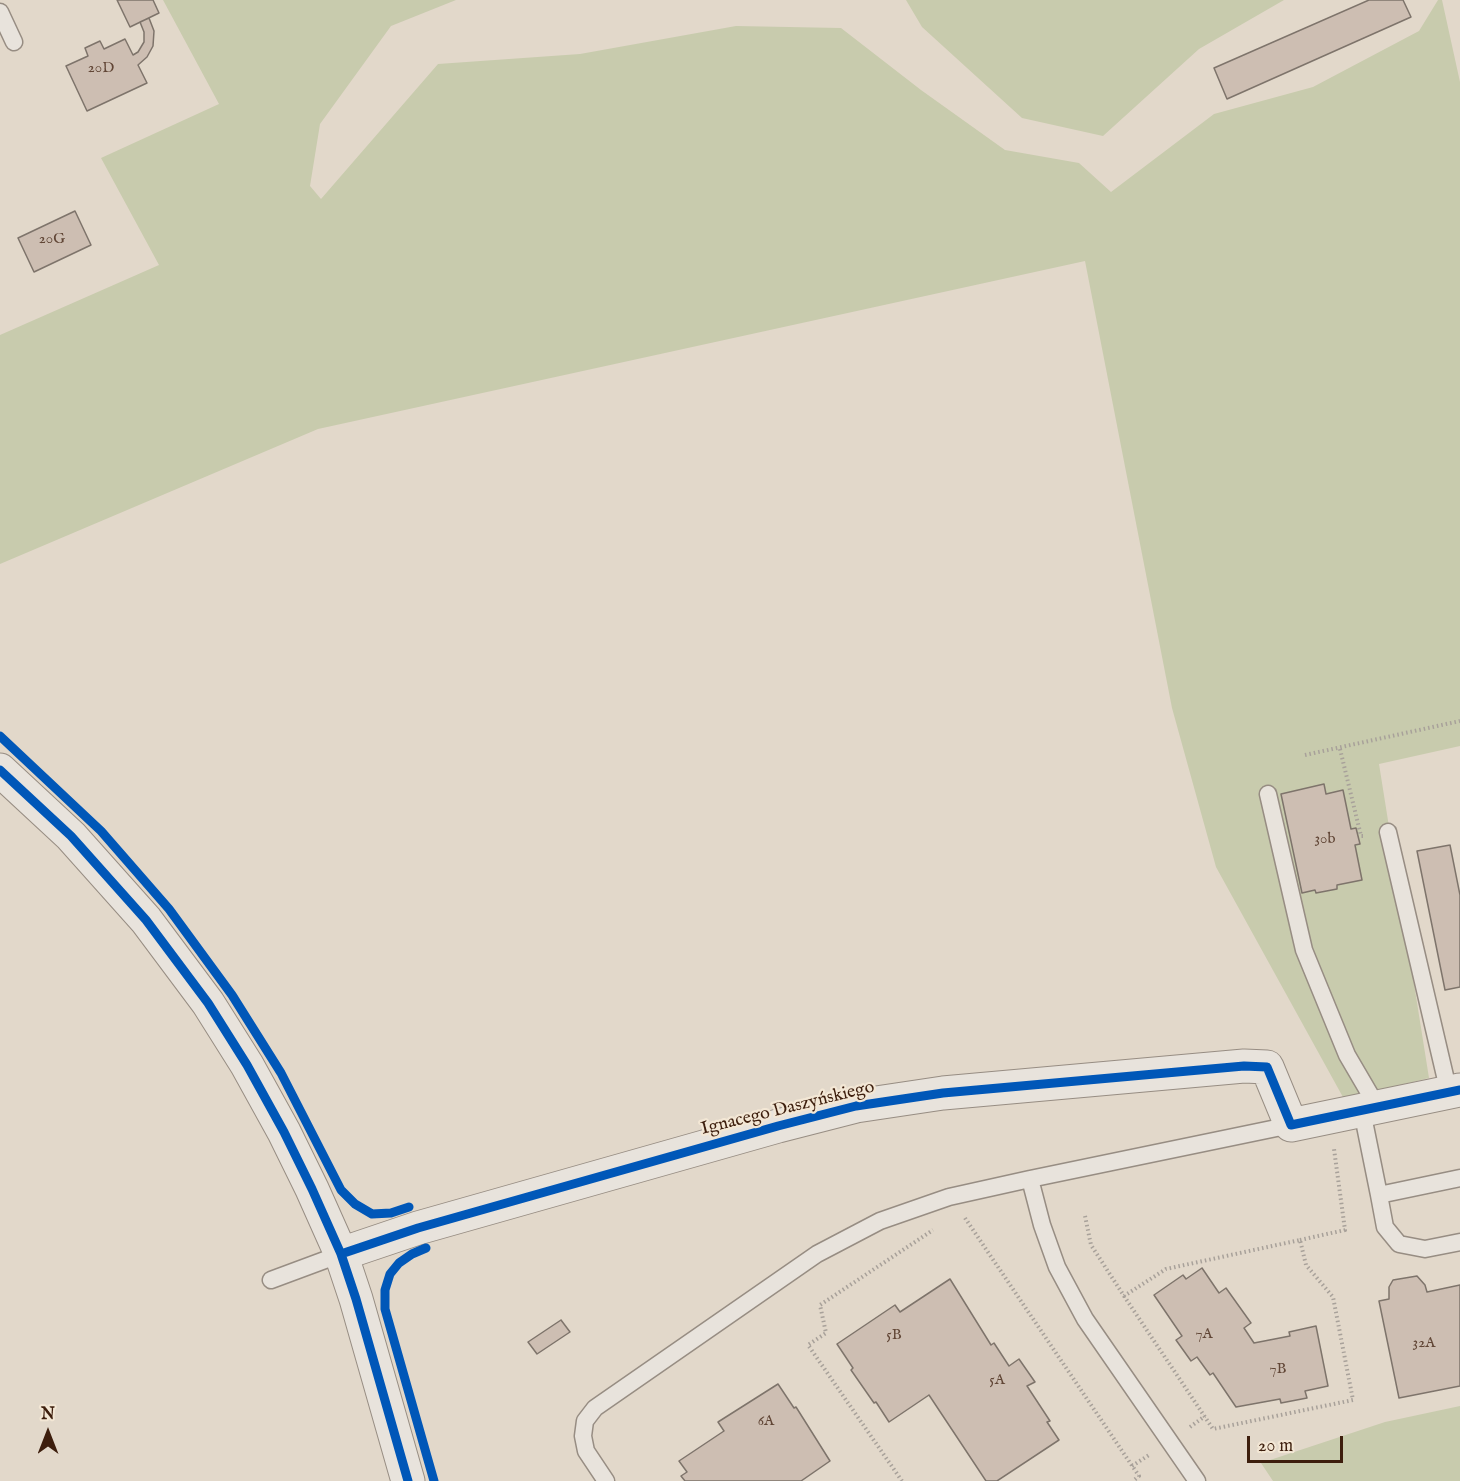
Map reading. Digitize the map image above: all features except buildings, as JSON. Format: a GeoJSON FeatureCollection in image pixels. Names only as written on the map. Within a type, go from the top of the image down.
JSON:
{"type":"FeatureCollection","features":[{"type":"Feature","properties":{"kind":"street"},"geometry":{"type":"LineString","coordinates":[[0,770],[71,836],[146,920],[201,994],[247,1065],[284,1132],[340,1254],[356,1299],[408,1481]]}},
{"type":"Feature","properties":{"kind":"street","name":"Ignacego Daszyńskiego"},"geometry":{"type":"LineString","coordinates":[[340,1254],[418,1228],[778,1126],[856,1106],[943,1093],[1244,1066],[1267,1067],[1291,1125]]}},
{"type":"Feature","properties":{"kind":"street"},"geometry":{"type":"LineString","coordinates":[[1291,1125],[1455,1092]]}},
{"type":"Feature","properties":{"kind":"lane"},"geometry":{"type":"LineString","coordinates":[[0,12],[14,42]]}},
{"type":"Feature","properties":{"kind":"lane"},"geometry":{"type":"LineString","coordinates":[[1268,794],[1304,950],[1370,1109],[1379,1195],[1385,1227],[1399,1244],[1425,1249],[1460,1242]]}},
{"type":"Feature","properties":{"kind":"lane"},"geometry":{"type":"LineString","coordinates":[[1388,832],[1455,1092]]}},
{"type":"Feature","properties":{"kind":"lane"},"geometry":{"type":"LineString","coordinates":[[606,1481],[586,1451],[583,1436],[585,1420],[594,1408],[816,1254],[880,1221],[949,1197],[1291,1125]]}},
{"type":"Feature","properties":{"kind":"lane"},"geometry":{"type":"LineString","coordinates":[[1379,1195],[1460,1178]]}},
{"type":"Feature","properties":{"kind":"lane"},"geometry":{"type":"LineString","coordinates":[[1030,1179],[1042,1226],[1057,1266],[1085,1319],[1197,1481]]}},
{"type":"Feature","properties":{"kind":"lane"},"geometry":{"type":"LineString","coordinates":[[271,1280],[340,1254]]}},
{"type":"Feature","properties":{"kind":"path"},"geometry":{"type":"LineString","coordinates":[[1305,755],[1460,721]]}},
{"type":"Feature","properties":{"kind":"path"},"geometry":{"type":"LineString","coordinates":[[1340,749],[1360,836],[1388,832]]}},
{"type":"Feature","properties":{"kind":"path"},"geometry":{"type":"LineString","coordinates":[[1124,1296],[1166,1269],[1345,1230],[1330,1117]]}},
{"type":"Feature","properties":{"kind":"path"},"geometry":{"type":"LineString","coordinates":[[960,1212],[1139,1476],[1133,1481]]}},
{"type":"Feature","properties":{"kind":"path"},"geometry":{"type":"LineString","coordinates":[[1085,1216],[1091,1245],[1213,1428],[1353,1400],[1334,1297],[1306,1265],[1300,1240]]}},
{"type":"Feature","properties":{"kind":"path"},"geometry":{"type":"LineString","coordinates":[[902,1481],[808,1345],[826,1333],[820,1305],[942,1225]]}},
{"type":"Feature","properties":{"kind":"green space"},"geometry":{"type":"Polygon","coordinates":[[[163,0],[456,0],[391,26],[320,124],[310,186],[321,199],[438,64],[580,54],[736,26],[841,28],[921,90],[1005,150],[1079,163],[1111,192],[1214,114],[1313,87],[1419,31],[1438,0],[1442,0],[1460,82],[1460,746],[1379,764],[1429,1078],[1344,1099],[1216,867],[1172,708],[1085,261],[318,429],[0,564],[0,335],[159,265],[101,158],[219,104],[163,0]]]}},
{"type":"Feature","properties":{"kind":"green space"},"geometry":{"type":"Polygon","coordinates":[[[906,0],[1284,0],[1199,49],[1103,136],[1022,118],[922,27],[906,0]]]}},
{"type":"Feature","properties":{"kind":"green space"},"geometry":{"type":"Polygon","coordinates":[[[1460,1406],[1460,1481],[1273,1481],[1261,1463],[1385,1422],[1460,1406]]]}},
{"type":"Feature","properties":{"kind":"cycle path"},"geometry":{"type":"LineString","coordinates":[[0,736],[101,831],[169,909],[232,995],[281,1073],[341,1190],[355,1204],[372,1214],[391,1213],[409,1207]]}},
{"type":"Feature","properties":{"kind":"cycle path"},"geometry":{"type":"LineString","coordinates":[[0,770],[71,836],[146,920],[208,1003],[247,1065],[284,1132],[341,1254],[408,1481]]}},
{"type":"Feature","properties":{"kind":"cycle path"},"geometry":{"type":"LineString","coordinates":[[341,1254],[418,1228],[778,1126],[856,1106],[943,1093],[1244,1066],[1267,1067],[1291,1125],[1460,1090]]}},
{"type":"Feature","properties":{"kind":"cycle path"},"geometry":{"type":"LineString","coordinates":[[426,1248],[399,1263],[390,1274],[385,1290],[385,1309],[434,1481]]}}]}
